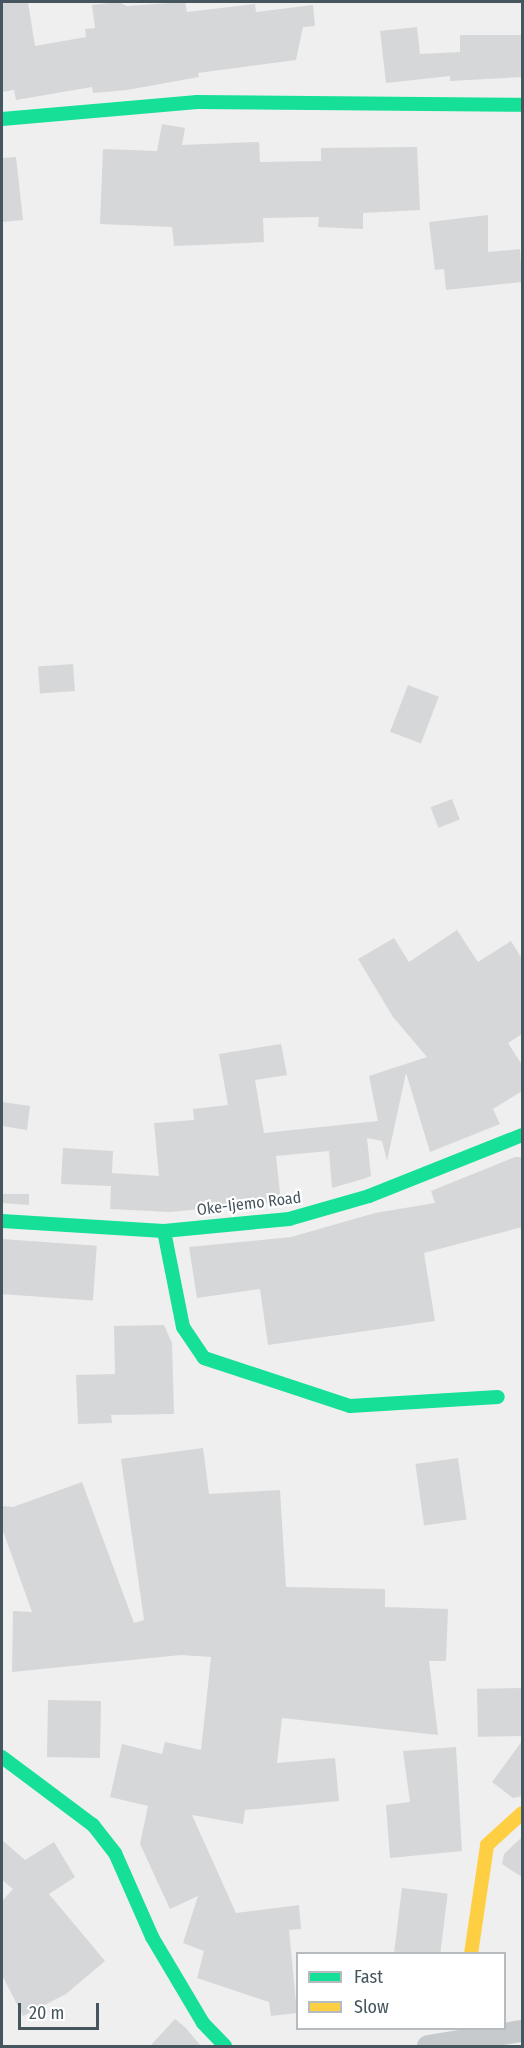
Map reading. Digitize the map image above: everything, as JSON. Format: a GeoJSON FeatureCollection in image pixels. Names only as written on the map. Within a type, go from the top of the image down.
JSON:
{"type":"FeatureCollection","features":[{"type":"Feature","properties":{"kind":"street"},"geometry":{"type":"LineString","coordinates":[[2,119],[197,102],[522,105]]}},
{"type":"Feature","properties":{"kind":"street","name":"Oke-Ijemo Road"},"geometry":{"type":"LineString","coordinates":[[2,1221],[164,1231],[289,1219],[369,1196],[522,1135]]}},
{"type":"Feature","properties":{"kind":"street"},"geometry":{"type":"LineString","coordinates":[[164,1231],[183,1327],[204,1358],[350,1406],[498,1397]]}},
{"type":"Feature","properties":{"kind":"street"},"geometry":{"type":"LineString","coordinates":[[2,1757],[93,1825],[115,1853],[180,1985],[225,2046]]}},
{"type":"Feature","properties":{"kind":"street"},"geometry":{"type":"LineString","coordinates":[[471,1952],[487,1845],[522,1813]]}},
{"type":"Feature","properties":{"kind":"street"},"geometry":{"type":"LineString","coordinates":[[428,2046],[458,2035],[522,2031]]}},
{"type":"Feature","properties":{"kind":"building"},"geometry":{"type":"Polygon","coordinates":[[[2,2],[28,2],[35,46],[86,37],[85,29],[95,28],[92,5],[118,2],[127,6],[185,2],[187,12],[255,4],[256,12],[313,5],[315,26],[303,27],[296,60],[198,73],[199,77],[127,90],[93,93],[92,87],[16,100],[14,90],[2,92],[2,2]]]}},
{"type":"Feature","properties":{"kind":"building"},"geometry":{"type":"Polygon","coordinates":[[[417,27],[420,54],[460,52],[460,35],[522,35],[522,77],[450,81],[450,76],[386,83],[380,31],[417,27]]]}},
{"type":"Feature","properties":{"kind":"building"},"geometry":{"type":"Polygon","coordinates":[[[162,124],[185,128],[182,145],[259,142],[260,162],[321,161],[321,148],[417,147],[420,210],[363,213],[363,229],[318,227],[319,217],[263,218],[264,242],[224,244],[174,246],[172,227],[100,224],[103,149],[157,151],[162,124]]]}},
{"type":"Feature","properties":{"kind":"building"},"geometry":{"type":"Polygon","coordinates":[[[16,157],[23,220],[2,222],[2,158],[16,157]]]}},
{"type":"Feature","properties":{"kind":"building"},"geometry":{"type":"Polygon","coordinates":[[[488,215],[488,252],[520,249],[522,282],[446,290],[444,269],[435,270],[429,222],[488,215]]]}},
{"type":"Feature","properties":{"kind":"building"},"geometry":{"type":"Polygon","coordinates":[[[73,664],[75,691],[40,693],[38,666],[73,664]]]}},
{"type":"Feature","properties":{"kind":"building"},"geometry":{"type":"Polygon","coordinates":[[[408,685],[439,697],[421,744],[390,732],[408,685]]]}},
{"type":"Feature","properties":{"kind":"building"},"geometry":{"type":"Polygon","coordinates":[[[452,799],[460,820],[438,828],[431,807],[452,799]]]}},
{"type":"Feature","properties":{"kind":"building"},"geometry":{"type":"Polygon","coordinates":[[[457,930],[478,962],[511,941],[522,959],[522,1034],[508,1043],[522,1065],[522,1091],[493,1109],[500,1124],[430,1152],[406,1073],[387,1161],[382,1141],[367,1138],[371,1176],[363,1179],[332,1188],[329,1151],[276,1156],[281,1202],[169,1212],[110,1209],[111,1186],[61,1184],[63,1148],[113,1151],[112,1173],[159,1176],[154,1123],[194,1120],[193,1109],[228,1105],[219,1054],[281,1044],[287,1075],[255,1080],[264,1133],[378,1121],[369,1076],[427,1057],[393,1017],[358,959],[394,938],[409,962],[457,930]]]}},
{"type":"Feature","properties":{"kind":"building"},"geometry":{"type":"Polygon","coordinates":[[[2,1102],[30,1106],[27,1130],[2,1126],[2,1102]]]}},
{"type":"Feature","properties":{"kind":"building"},"geometry":{"type":"Polygon","coordinates":[[[515,1157],[522,1157],[522,1227],[424,1253],[435,1321],[268,1345],[260,1289],[197,1298],[189,1247],[291,1237],[375,1213],[435,1203],[431,1191],[515,1157]]]}},
{"type":"Feature","properties":{"kind":"building"},"geometry":{"type":"Polygon","coordinates":[[[2,1194],[29,1194],[29,1205],[2,1203],[2,1194]]]}},
{"type":"Feature","properties":{"kind":"building"},"geometry":{"type":"Polygon","coordinates":[[[2,1239],[97,1246],[93,1300],[2,1294],[2,1239]]]}},
{"type":"Feature","properties":{"kind":"building"},"geometry":{"type":"Polygon","coordinates":[[[164,1325],[172,1343],[174,1414],[111,1415],[112,1423],[78,1424],[76,1375],[115,1374],[114,1326],[164,1325]]]}},
{"type":"Feature","properties":{"kind":"building"},"geometry":{"type":"Polygon","coordinates":[[[203,1448],[209,1494],[280,1490],[286,1587],[385,1589],[385,1607],[448,1609],[446,1661],[429,1661],[438,1735],[282,1718],[277,1763],[335,1758],[339,1801],[245,1810],[243,1824],[192,1815],[236,1913],[299,1905],[301,1929],[289,1930],[296,2013],[271,2016],[269,2002],[197,1978],[204,1951],[183,1943],[198,1896],[170,1909],[140,1844],[148,1806],[110,1797],[122,1744],[162,1754],[165,1742],[201,1750],[211,1657],[181,1655],[12,1672],[13,1611],[32,1612],[2,1528],[2,1506],[13,1507],[82,1482],[134,1623],[144,1620],[121,1459],[203,1448]]]}},
{"type":"Feature","properties":{"kind":"building"},"geometry":{"type":"Polygon","coordinates":[[[458,1458],[467,1519],[424,1525],[415,1464],[458,1458]]]}},
{"type":"Feature","properties":{"kind":"building"},"geometry":{"type":"Polygon","coordinates":[[[521,1688],[522,1736],[478,1737],[477,1689],[521,1688]]]}},
{"type":"Feature","properties":{"kind":"building"},"geometry":{"type":"Polygon","coordinates":[[[48,1700],[101,1701],[100,1758],[47,1757],[48,1700]]]}},
{"type":"Feature","properties":{"kind":"building"},"geometry":{"type":"Polygon","coordinates":[[[522,1741],[522,1796],[513,1798],[492,1782],[522,1741]]]}},
{"type":"Feature","properties":{"kind":"building"},"geometry":{"type":"Polygon","coordinates":[[[456,1747],[462,1851],[390,1858],[386,1805],[410,1802],[403,1751],[456,1747]]]}},
{"type":"Feature","properties":{"kind":"building"},"geometry":{"type":"Polygon","coordinates":[[[522,1837],[522,1877],[502,1864],[504,1854],[522,1837]]]}},
{"type":"Feature","properties":{"kind":"building"},"geometry":{"type":"Polygon","coordinates":[[[2,1840],[25,1860],[54,1842],[75,1877],[49,1894],[105,1961],[66,1994],[23,2016],[2,1975],[2,1901],[13,1889],[2,1880],[2,1840]]]}},
{"type":"Feature","properties":{"kind":"building"},"geometry":{"type":"Polygon","coordinates":[[[402,1888],[448,1894],[440,1952],[394,1952],[402,1888]]]}},
{"type":"Feature","properties":{"kind":"building"},"geometry":{"type":"Polygon","coordinates":[[[175,2019],[185,2027],[201,2046],[150,2046],[175,2019]]]}},
{"type":"Feature","properties":{"kind":"traffic: fast"},"geometry":{"type":"LineString","coordinates":[[2,119],[197,102],[522,105]]}},
{"type":"Feature","properties":{"kind":"traffic: fast"},"geometry":{"type":"LineString","coordinates":[[2,1221],[164,1231],[289,1219],[369,1196],[522,1135]]}},
{"type":"Feature","properties":{"kind":"traffic: fast"},"geometry":{"type":"LineString","coordinates":[[164,1231],[183,1327],[204,1358],[350,1406],[498,1397]]}},
{"type":"Feature","properties":{"kind":"traffic: fast"},"geometry":{"type":"LineString","coordinates":[[2,1757],[93,1825],[115,1853],[152,1937],[203,2023],[225,2046]]}},
{"type":"Feature","properties":{"kind":"traffic: slow"},"geometry":{"type":"LineString","coordinates":[[471,1952],[487,1845],[522,1813]]}}]}
